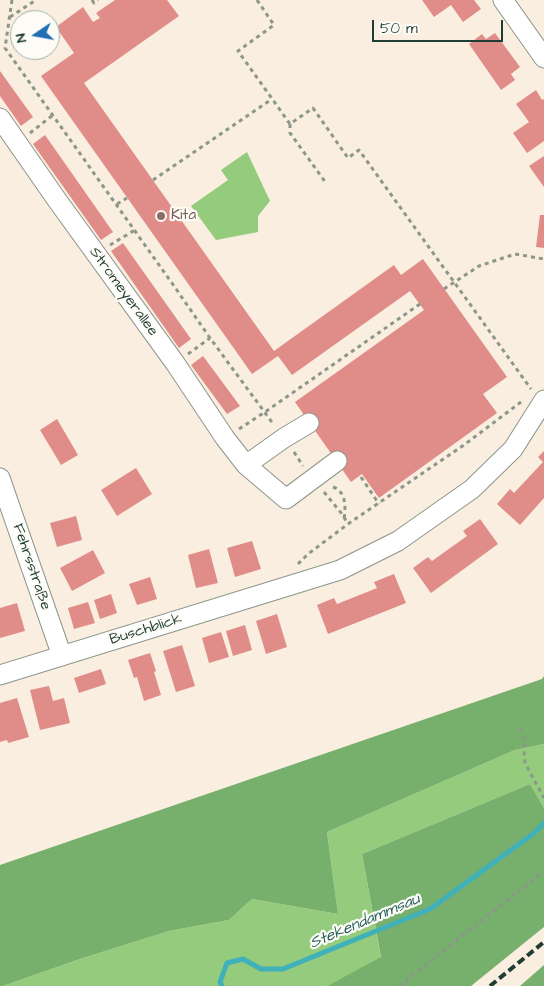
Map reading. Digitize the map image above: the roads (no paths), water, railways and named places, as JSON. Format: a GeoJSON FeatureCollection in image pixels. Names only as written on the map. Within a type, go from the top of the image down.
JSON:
{"type":"FeatureCollection","features":[{"type":"Feature","properties":{"kind":"street"},"geometry":{"type":"LineString","coordinates":[[503,0],[544,58]]}},
{"type":"Feature","properties":{"kind":"street","name":"Stromeyerallee"},"geometry":{"type":"LineString","coordinates":[[0,118],[175,362],[225,438],[246,465],[286,499],[316,483],[336,461]]}},
{"type":"Feature","properties":{"kind":"street","name":"Buschblick"},"geometry":{"type":"LineString","coordinates":[[0,676],[340,570],[398,541],[472,489],[513,449],[540,398]]}},
{"type":"Feature","properties":{"kind":"street"},"geometry":{"type":"LineString","coordinates":[[246,465],[284,438],[310,423]]}},
{"type":"Feature","properties":{"kind":"street","name":"Fehrsstraße"},"geometry":{"type":"LineString","coordinates":[[0,478],[62,656]]}},
{"type":"Feature","properties":{"kind":"waterway","name":"Stekendammsau"},"geometry":{"type":"LineString","coordinates":[[222,986],[220,982],[227,963],[243,959],[261,969],[283,969],[430,909],[533,834],[544,823]]}},
{"type":"Feature","properties":{"kind":"railway"},"geometry":{"type":"LineString","coordinates":[[490,986],[544,942]]}},
{"type":"Feature","properties":{"kind":"place","name":"Kita"},"geometry":{"type":"Point","coordinates":[161,216]}}]}
